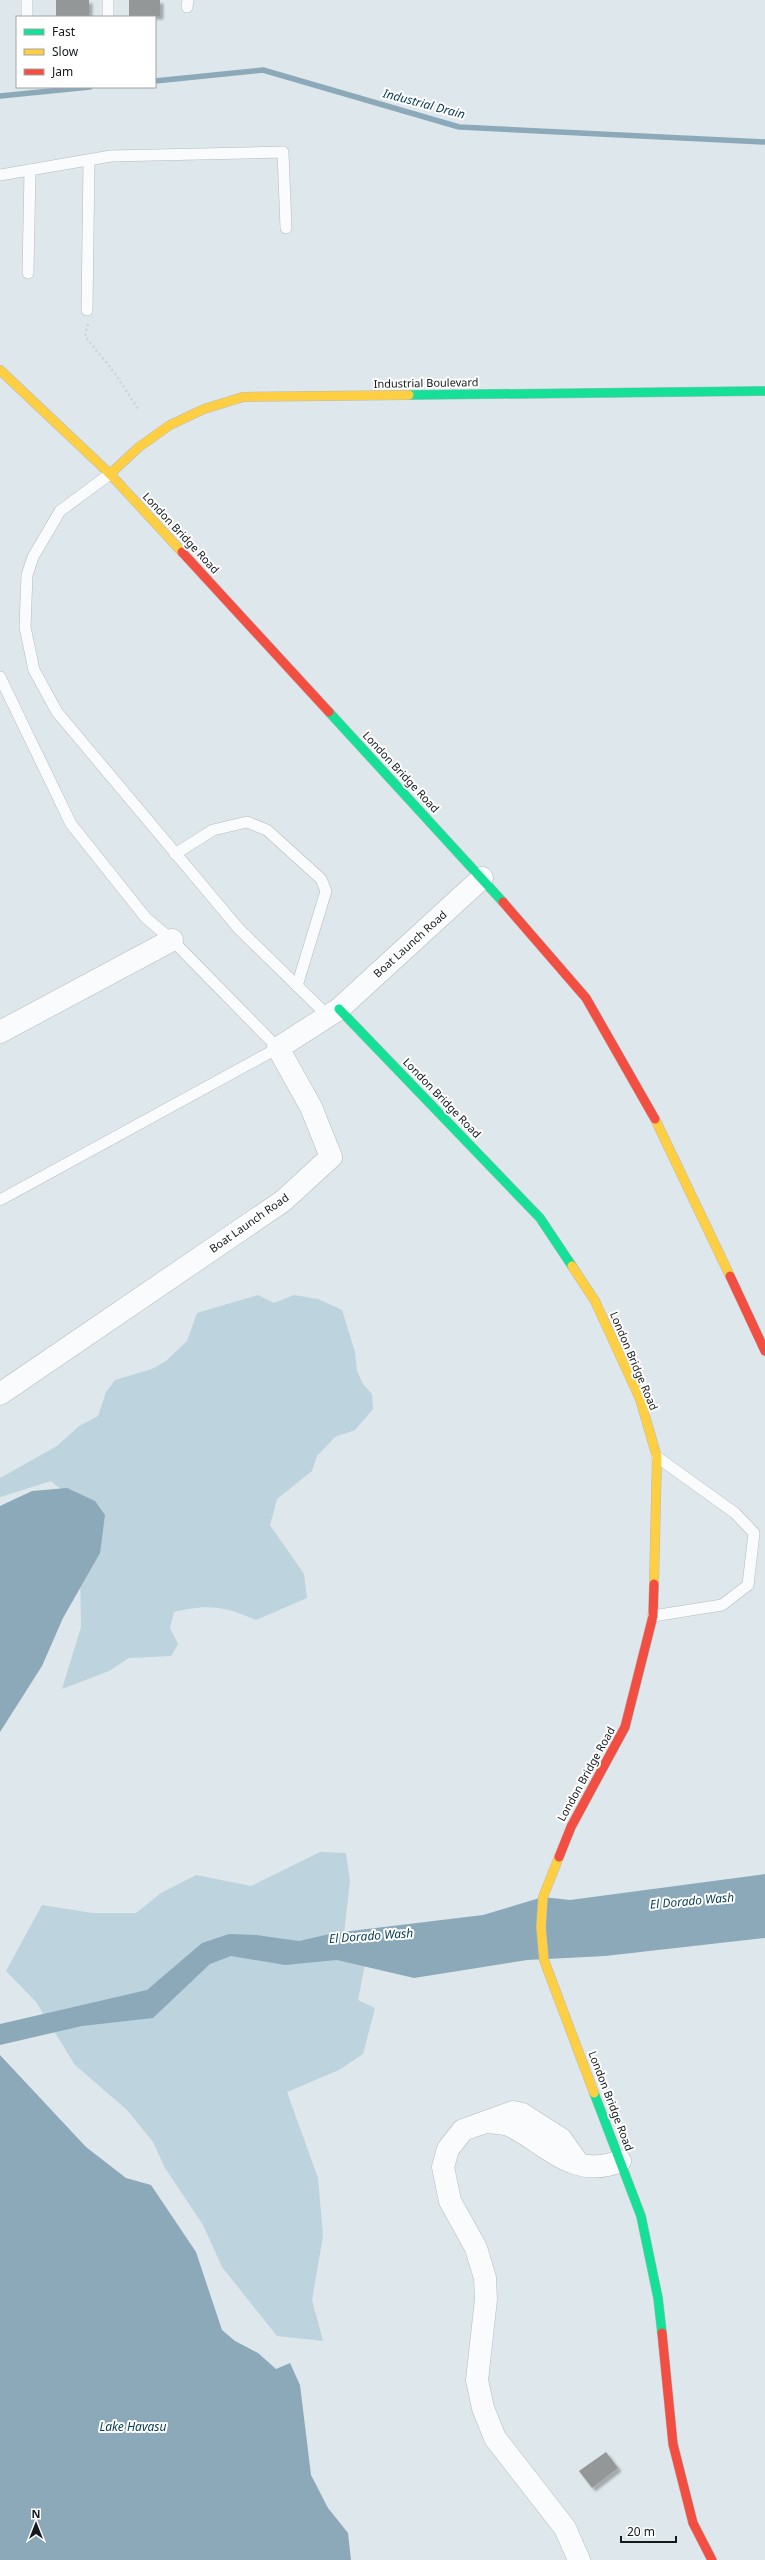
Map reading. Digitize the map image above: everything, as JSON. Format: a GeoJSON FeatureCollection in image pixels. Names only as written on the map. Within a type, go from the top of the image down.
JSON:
{"type":"FeatureCollection","features":[{"type":"Feature","properties":{"kind":"street","name":"London Bridge Road"},"geometry":{"type":"LineString","coordinates":[[0,370],[110,474],[482,878],[586,998],[662,1132],[765,1351]]}},
{"type":"Feature","properties":{"kind":"street","name":"Industrial Boulevard"},"geometry":{"type":"LineString","coordinates":[[110,474],[133,450],[175,421],[218,403],[242,397],[765,391]]}},
{"type":"Feature","properties":{"kind":"street","name":"Boat Launch Road"},"geometry":{"type":"LineString","coordinates":[[0,1394],[283,1201],[331,1157],[311,1107],[278,1048],[334,1012],[482,878]]}},
{"type":"Feature","properties":{"kind":"street"},"geometry":{"type":"LineString","coordinates":[[0,1032],[172,940]]}},
{"type":"Feature","properties":{"kind":"street","name":"London Bridge Road"},"geometry":{"type":"LineString","coordinates":[[334,1012],[540,1218],[595,1301],[640,1399],[658,1457],[653,1616],[625,1728],[571,1827],[543,1897],[541,1927],[544,1960],[642,2216],[658,2298],[673,2444],[693,2523],[712,2560]]}},
{"type":"Feature","properties":{"kind":"street"},"geometry":{"type":"LineString","coordinates":[[579,2560],[565,2528],[495,2438],[479,2394],[477,2380],[486,2299],[485,2278],[476,2248],[450,2201],[443,2167],[445,2155],[454,2139],[463,2130],[513,2112],[522,2114],[561,2139],[578,2163],[594,2167],[606,2167],[620,2161]]}},
{"type":"Feature","properties":{"kind":"lane"},"geometry":{"type":"LineString","coordinates":[[27,0],[27,16]]}},
{"type":"Feature","properties":{"kind":"lane"},"geometry":{"type":"LineString","coordinates":[[108,0],[108,16]]}},
{"type":"Feature","properties":{"kind":"lane"},"geometry":{"type":"LineString","coordinates":[[0,175],[111,156],[283,152],[286,228]]}},
{"type":"Feature","properties":{"kind":"lane"},"geometry":{"type":"LineString","coordinates":[[87,310],[89,160]]}},
{"type":"Feature","properties":{"kind":"lane"},"geometry":{"type":"LineString","coordinates":[[28,273],[30,170]]}},
{"type":"Feature","properties":{"kind":"lane"},"geometry":{"type":"LineString","coordinates":[[110,474],[60,511],[33,557],[27,575],[25,605],[28,646],[34,670],[57,712],[238,929],[297,986],[334,1012]]}},
{"type":"Feature","properties":{"kind":"lane"},"geometry":{"type":"LineString","coordinates":[[0,677],[70,824],[146,918],[172,940],[278,1048],[0,1200]]}},
{"type":"Feature","properties":{"kind":"lane"},"geometry":{"type":"LineString","coordinates":[[175,854],[213,830],[246,822],[267,830],[321,879],[326,891],[297,986]]}},
{"type":"Feature","properties":{"kind":"lane"},"geometry":{"type":"LineString","coordinates":[[653,1616],[722,1605],[748,1585],[754,1533],[735,1513],[658,1457]]}},
{"type":"Feature","properties":{"kind":"path"},"geometry":{"type":"LineString","coordinates":[[88,324],[85,336],[116,375],[138,409]]}},
{"type":"Feature","properties":{"kind":"shaded area"},"geometry":{"type":"Polygon","coordinates":[[[258,1295],[274,1303],[294,1295],[318,1299],[342,1310],[355,1352],[357,1371],[363,1384],[372,1394],[373,1409],[355,1430],[335,1437],[317,1456],[312,1471],[277,1499],[270,1525],[304,1574],[307,1598],[256,1620],[225,1609],[207,1607],[174,1612],[170,1628],[178,1644],[171,1656],[129,1658],[109,1671],[62,1689],[81,1627],[79,1505],[51,1481],[0,1497],[0,1478],[57,1446],[79,1426],[98,1416],[106,1392],[115,1380],[152,1369],[166,1361],[187,1341],[197,1313],[258,1295]]]}},
{"type":"Feature","properties":{"kind":"shaded area"},"geometry":{"type":"Polygon","coordinates":[[[320,1852],[346,1853],[350,1881],[343,1942],[366,1959],[358,2000],[375,2008],[363,2054],[339,2070],[287,2092],[318,2178],[323,2236],[312,2300],[323,2341],[277,2336],[222,2267],[203,2225],[165,2168],[153,2142],[127,2110],[75,2065],[36,2002],[6,1971],[42,1905],[92,1913],[136,1913],[161,1893],[196,1875],[251,1886],[320,1852]]]}},
{"type":"Feature","properties":{"kind":"water"},"geometry":{"type":"Polygon","coordinates":[[[67,1488],[95,1501],[105,1515],[100,1553],[63,1618],[42,1666],[0,1732],[0,1506],[32,1491],[67,1488]]]}},
{"type":"Feature","properties":{"kind":"water","name":"El Dorado Wash"},"geometry":{"type":"Polygon","coordinates":[[[765,1874],[765,1938],[605,1956],[527,1960],[414,1978],[337,1960],[285,1965],[231,1956],[210,1964],[153,2018],[82,2026],[0,2045],[0,2024],[147,1990],[202,1943],[229,1934],[256,1935],[299,1941],[334,1933],[483,1915],[543,1897],[570,1900],[765,1874]]]}},
{"type":"Feature","properties":{"kind":"water","name":"Lake Havasu"},"geometry":{"type":"Polygon","coordinates":[[[0,2055],[86,2147],[126,2178],[151,2185],[196,2252],[222,2330],[235,2341],[258,2353],[276,2369],[290,2363],[300,2385],[311,2475],[328,2508],[348,2533],[351,2560],[0,2560],[0,2055]]]}},
{"type":"Feature","properties":{"kind":"building"},"geometry":{"type":"Polygon","coordinates":[[[56,0],[89,0],[89,16],[56,16],[56,0]]]}},
{"type":"Feature","properties":{"kind":"building"},"geometry":{"type":"Polygon","coordinates":[[[129,0],[160,0],[160,16],[129,16],[129,0]]]}},
{"type":"Feature","properties":{"kind":"building"},"geometry":{"type":"Polygon","coordinates":[[[606,2452],[618,2468],[592,2488],[579,2471],[606,2452]]]}},
{"type":"Feature","properties":{"kind":"waterway","name":"Industrial Drain"},"geometry":{"type":"LineString","coordinates":[[156,81],[263,70],[459,127],[765,142]]}},
{"type":"Feature","properties":{"kind":"waterway","name":"Industrial Drain"},"geometry":{"type":"LineString","coordinates":[[0,96],[80,88]]}},
{"type":"Feature","properties":{"kind":"traffic: fast"},"geometry":{"type":"LineString","coordinates":[[409,395],[765,391]]}},
{"type":"Feature","properties":{"kind":"traffic: fast"},"geometry":{"type":"LineString","coordinates":[[329,712],[503,902]]}},
{"type":"Feature","properties":{"kind":"traffic: fast"},"geometry":{"type":"LineString","coordinates":[[339,1009],[540,1218],[572,1266]]}},
{"type":"Feature","properties":{"kind":"traffic: fast"},"geometry":{"type":"LineString","coordinates":[[594,2093],[641,2216],[658,2298],[662,2333]]}},
{"type":"Feature","properties":{"kind":"traffic: slow"},"geometry":{"type":"LineString","coordinates":[[0,370],[110,474],[182,552]]}},
{"type":"Feature","properties":{"kind":"traffic: slow"},"geometry":{"type":"LineString","coordinates":[[110,474],[139,447],[170,425],[204,409],[243,397],[409,395]]}},
{"type":"Feature","properties":{"kind":"traffic: slow"},"geometry":{"type":"LineString","coordinates":[[655,1119],[730,1276]]}},
{"type":"Feature","properties":{"kind":"traffic: slow"},"geometry":{"type":"LineString","coordinates":[[572,1266],[595,1301],[640,1399],[657,1457],[654,1584]]}},
{"type":"Feature","properties":{"kind":"traffic: slow"},"geometry":{"type":"LineString","coordinates":[[559,1857],[543,1897],[541,1927],[544,1960],[594,2093]]}},
{"type":"Feature","properties":{"kind":"traffic: jam"},"geometry":{"type":"LineString","coordinates":[[182,552],[329,712]]}},
{"type":"Feature","properties":{"kind":"traffic: jam"},"geometry":{"type":"LineString","coordinates":[[503,902],[586,998],[655,1119]]}},
{"type":"Feature","properties":{"kind":"traffic: jam"},"geometry":{"type":"LineString","coordinates":[[730,1276],[765,1351]]}},
{"type":"Feature","properties":{"kind":"traffic: jam"},"geometry":{"type":"LineString","coordinates":[[559,1857],[571,1827],[625,1727],[653,1616],[654,1584]]}},
{"type":"Feature","properties":{"kind":"traffic: jam"},"geometry":{"type":"LineString","coordinates":[[662,2333],[673,2444],[693,2523],[712,2560]]}}]}
